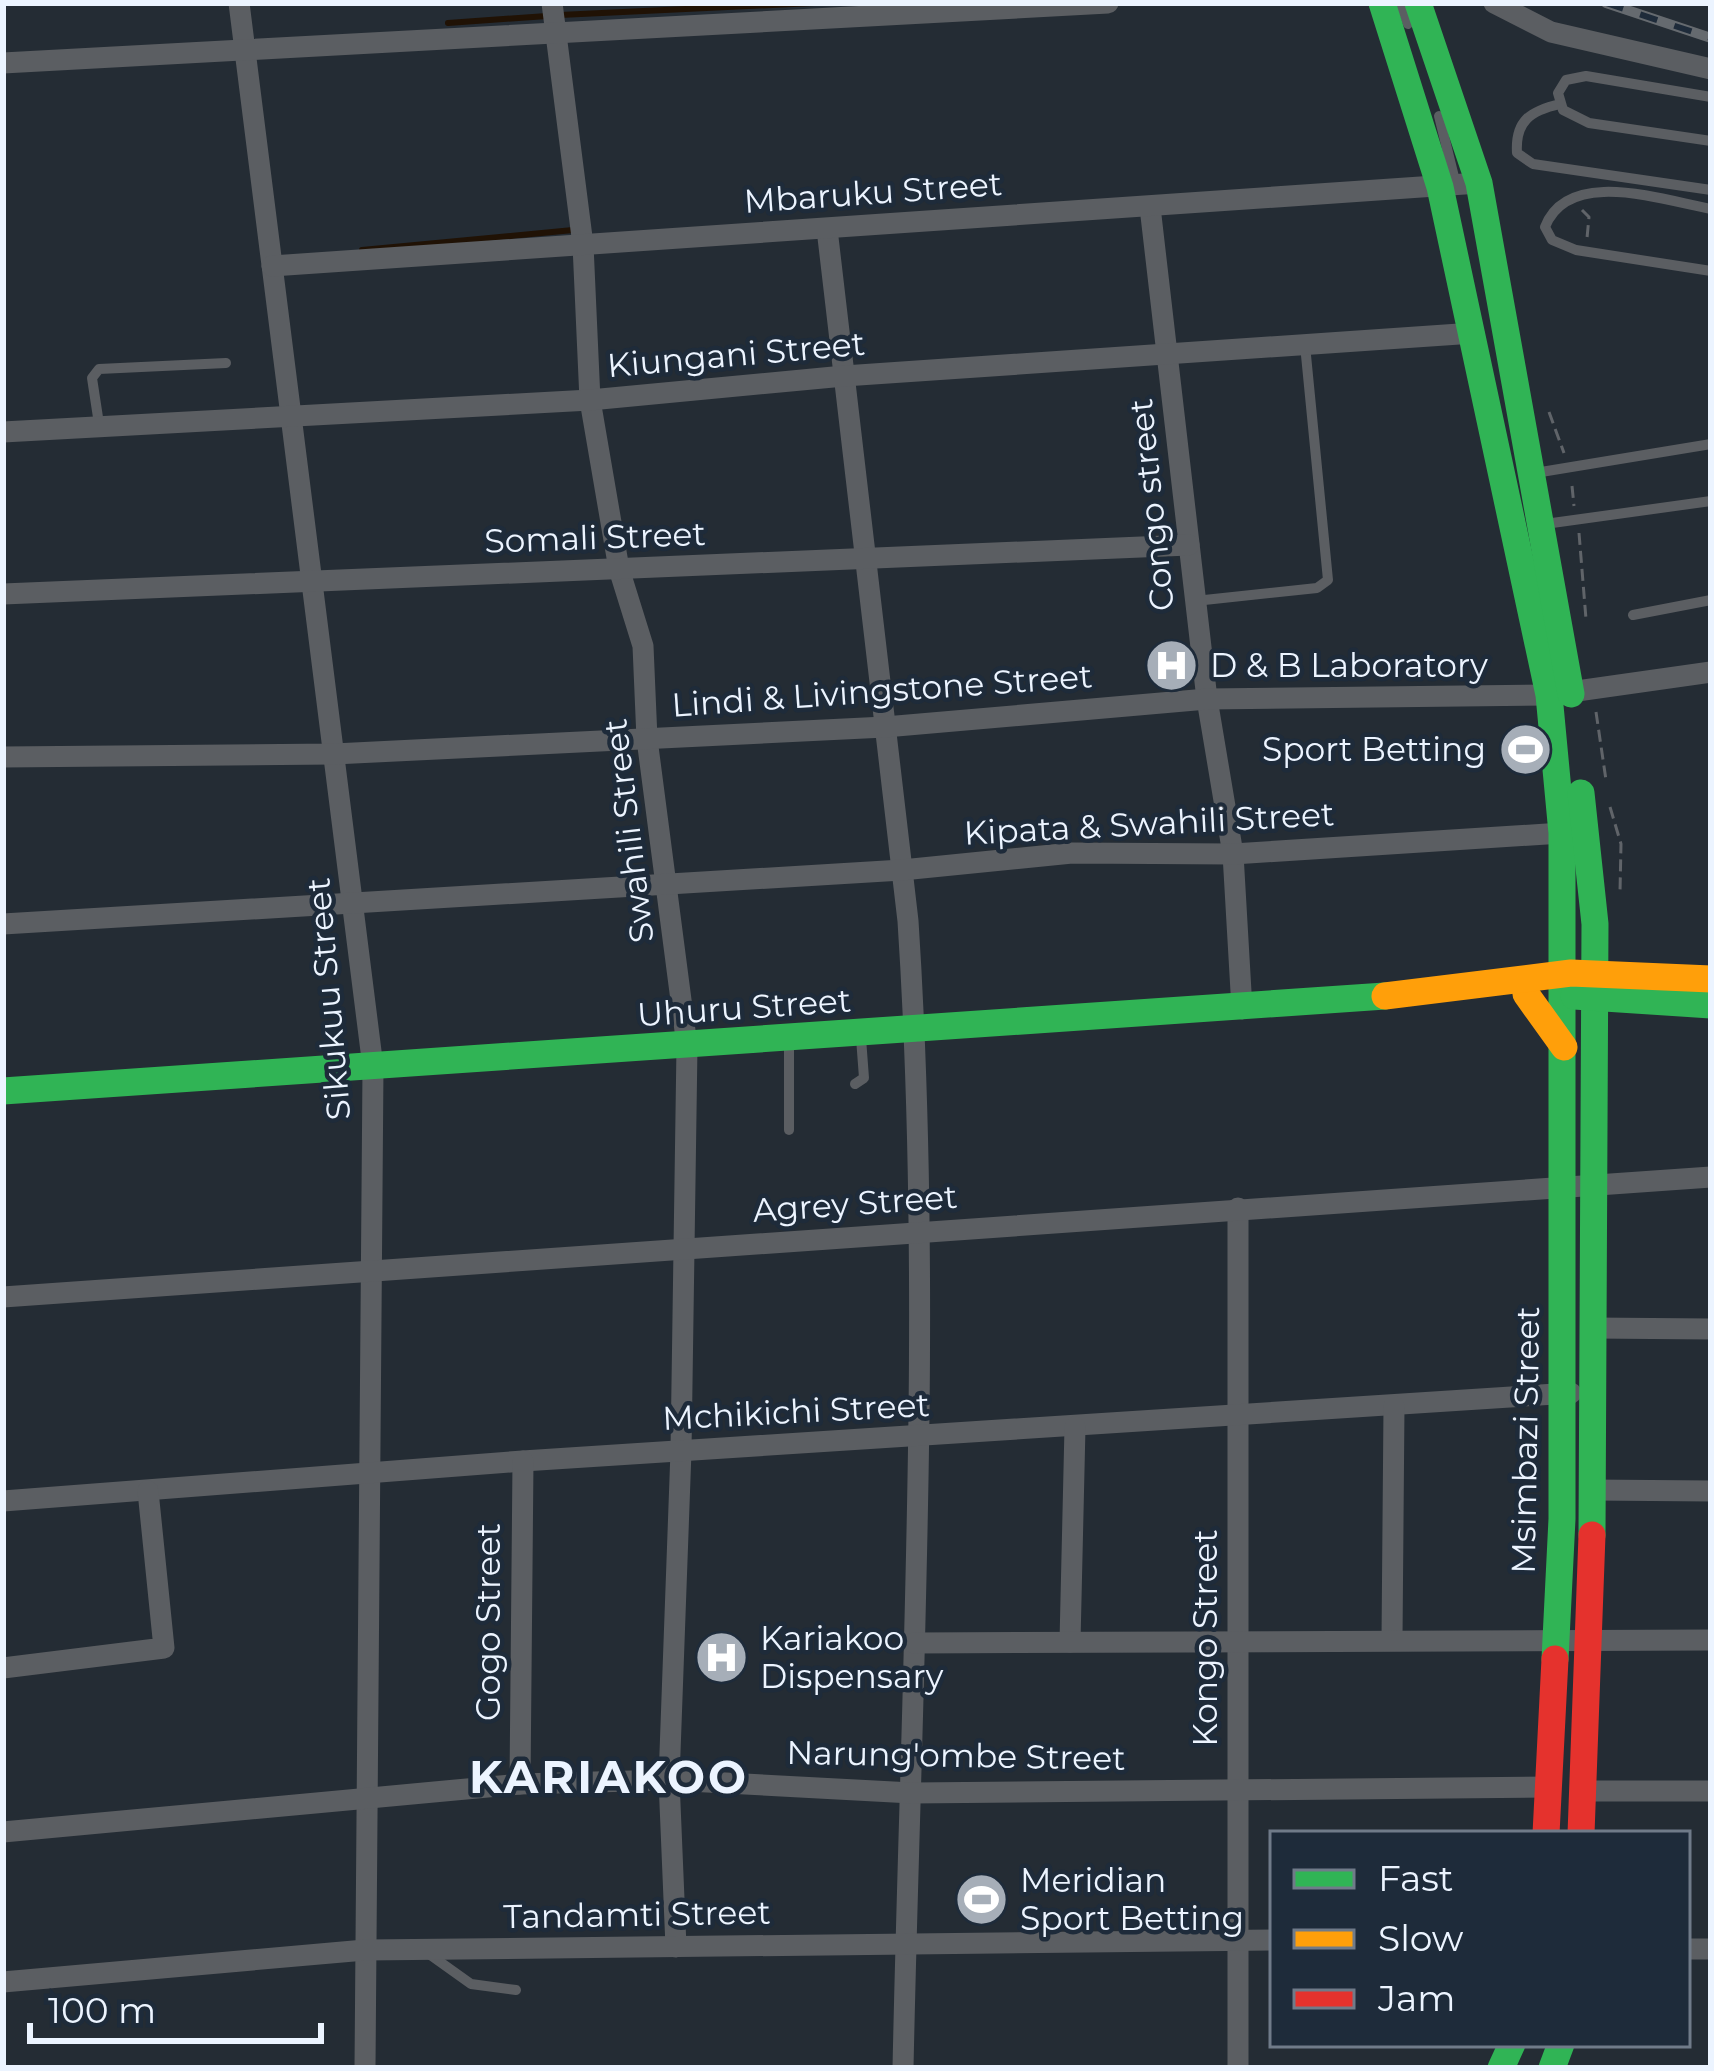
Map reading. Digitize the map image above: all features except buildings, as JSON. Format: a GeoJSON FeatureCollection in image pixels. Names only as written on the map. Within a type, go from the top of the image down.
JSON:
{"type":"FeatureCollection","features":[{"type":"Feature","properties":{"kind":"street","name":"Sikukuu Street"},"geometry":{"type":"LineString","coordinates":[[239,3],[374,1067],[365,2068]]}},
{"type":"Feature","properties":{"kind":"street","name":"Swahili Street"},"geometry":{"type":"LineString","coordinates":[[552,3],[583,245],[590,400],[620,569],[643,646],[647,739],[687,1046],[681,1451],[669,1780],[676,1947]]}},
{"type":"Feature","properties":{"kind":"street"},"geometry":{"type":"LineString","coordinates":[[3,63],[1108,3]]}},
{"type":"Feature","properties":{"kind":"street"},"geometry":{"type":"LineString","coordinates":[[1382,3],[1459,190],[1483,331],[1559,693],[1564,928],[1579,986]]}},
{"type":"Feature","properties":{"kind":"street"},"geometry":{"type":"LineString","coordinates":[[1494,3],[1551,32],[1711,69]]}},
{"type":"Feature","properties":{"kind":"street"},"geometry":{"type":"LineString","coordinates":[[1414,16],[1459,190],[1532,527],[1595,924],[1579,986]]}},
{"type":"Feature","properties":{"kind":"street","name":"Mbaruku Street"},"geometry":{"type":"LineString","coordinates":[[272,266],[1459,190]]}},
{"type":"Feature","properties":{"kind":"street","name":"Congo street"},"geometry":{"type":"LineString","coordinates":[[1150,207],[1207,699],[1234,854],[1242,1010]]}},
{"type":"Feature","properties":{"kind":"street"},"geometry":{"type":"LineString","coordinates":[[827,229],[902,870],[915,1031],[914,1643],[903,2068]]}},
{"type":"Feature","properties":{"kind":"street","name":"Kiungani Street"},"geometry":{"type":"LineString","coordinates":[[3,432],[590,400],[844,376],[1483,331]]}},
{"type":"Feature","properties":{"kind":"street","name":"Somali Street"},"geometry":{"type":"LineString","coordinates":[[3,594],[1189,545]]}},
{"type":"Feature","properties":{"kind":"street"},"geometry":{"type":"LineString","coordinates":[[1559,693],[1711,672]]}},
{"type":"Feature","properties":{"kind":"street","name":"Lindi & Livingstone Street"},"geometry":{"type":"LineString","coordinates":[[3,757],[334,754],[885,727],[1207,699],[1559,693]]}},
{"type":"Feature","properties":{"kind":"street","name":"Kipata & Swahili Street"},"geometry":{"type":"LineString","coordinates":[[3,924],[902,870],[1072,854],[1234,854],[1562,833]]}},
{"type":"Feature","properties":{"kind":"street"},"geometry":{"type":"LineString","coordinates":[[1595,924],[1657,988],[1596,1052]]}},
{"type":"Feature","properties":{"kind":"street"},"geometry":{"type":"LineString","coordinates":[[1564,928],[1526,985],[1564,1047]]}},
{"type":"Feature","properties":{"kind":"street","name":"Uhuru Street"},"geometry":{"type":"LineString","coordinates":[[3,1091],[1242,1010],[1489,987],[1657,988],[1711,980]]}},
{"type":"Feature","properties":{"kind":"street","name":"Msimbazi Street"},"geometry":{"type":"LineString","coordinates":[[1549,1831],[1550,1787],[1575,1639],[1591,1490],[1578,1393],[1594,1328],[1564,1047],[1579,986]]}},
{"type":"Feature","properties":{"kind":"street","name":"Msimbazi Street"},"geometry":{"type":"LineString","coordinates":[[1578,1831],[1577,1184],[1596,1052],[1579,986]]}},
{"type":"Feature","properties":{"kind":"street","name":"Uhuru Street"},"geometry":{"type":"LineString","coordinates":[[1657,988],[1711,1005]]}},
{"type":"Feature","properties":{"kind":"street","name":"Agrey Street"},"geometry":{"type":"LineString","coordinates":[[3,1297],[1711,1177]]}},
{"type":"Feature","properties":{"kind":"street","name":"Kongo Street"},"geometry":{"type":"LineString","coordinates":[[1238,1208],[1238,2068]]}},
{"type":"Feature","properties":{"kind":"street"},"geometry":{"type":"LineString","coordinates":[[1594,1328],[1711,1329]]}},
{"type":"Feature","properties":{"kind":"street","name":"Mchikichi Street"},"geometry":{"type":"LineString","coordinates":[[3,1501],[523,1461],[1578,1393]]}},
{"type":"Feature","properties":{"kind":"street"},"geometry":{"type":"LineString","coordinates":[[1392,1640],[1394,1406]]}},
{"type":"Feature","properties":{"kind":"street"},"geometry":{"type":"LineString","coordinates":[[1070,1642],[1075,1427]]}},
{"type":"Feature","properties":{"kind":"street","name":"Gogo Street"},"geometry":{"type":"LineString","coordinates":[[520,1784],[523,1461]]}},
{"type":"Feature","properties":{"kind":"street"},"geometry":{"type":"LineString","coordinates":[[1591,1490],[1711,1491]]}},
{"type":"Feature","properties":{"kind":"street"},"geometry":{"type":"LineString","coordinates":[[3,1668],[164,1648],[148,1491]]}},
{"type":"Feature","properties":{"kind":"street"},"geometry":{"type":"LineString","coordinates":[[914,1643],[1711,1640]]}},
{"type":"Feature","properties":{"kind":"street","name":"Narung'ombe Street"},"geometry":{"type":"LineString","coordinates":[[3,1832],[520,1784],[669,1780],[912,1793],[1550,1787]]}},
{"type":"Feature","properties":{"kind":"street"},"geometry":{"type":"LineString","coordinates":[[1589,1791],[1711,1791]]}},
{"type":"Feature","properties":{"kind":"street","name":"Tandamti Street"},"geometry":{"type":"LineString","coordinates":[[3,1982],[365,1950],[1270,1940]]}},
{"type":"Feature","properties":{"kind":"lane"},"geometry":{"type":"LineString","coordinates":[[1400,3],[1414,16]]}},
{"type":"Feature","properties":{"kind":"lane"},"geometry":{"type":"LineString","coordinates":[[1560,104],[1558,93],[1566,80],[1586,76],[1711,97]]}},
{"type":"Feature","properties":{"kind":"lane"},"geometry":{"type":"LineString","coordinates":[[1432,94],[1459,190]]}},
{"type":"Feature","properties":{"kind":"lane"},"geometry":{"type":"LineString","coordinates":[[1711,141],[1588,123],[1560,104],[1539,108],[1516,134],[1517,153],[1533,164],[1711,190]]}},
{"type":"Feature","properties":{"kind":"lane"},"geometry":{"type":"LineString","coordinates":[[1711,208],[1619,193],[1568,195],[1552,209],[1545,226],[1552,240],[1576,250],[1711,272]]}},
{"type":"Feature","properties":{"kind":"lane"},"geometry":{"type":"LineString","coordinates":[[1195,601],[1317,589],[1328,580],[1305,345]]}},
{"type":"Feature","properties":{"kind":"lane"},"geometry":{"type":"LineString","coordinates":[[99,424],[92,378],[99,369],[226,363]]}},
{"type":"Feature","properties":{"kind":"lane"},"geometry":{"type":"LineString","coordinates":[[1504,408],[1521,469],[1711,444]]}},
{"type":"Feature","properties":{"kind":"lane"},"geometry":{"type":"LineString","coordinates":[[1577,1184],[1579,986],[1564,784],[1532,527],[1711,501]]}},
{"type":"Feature","properties":{"kind":"lane"},"geometry":{"type":"LineString","coordinates":[[1633,615],[1711,600]]}},
{"type":"Feature","properties":{"kind":"lane"},"geometry":{"type":"LineString","coordinates":[[855,1084],[864,1078],[861,1035]]}},
{"type":"Feature","properties":{"kind":"lane"},"geometry":{"type":"LineString","coordinates":[[789,1040],[789,1130]]}},
{"type":"Feature","properties":{"kind":"lane"},"geometry":{"type":"LineString","coordinates":[[789,1084],[803,1084]]}},
{"type":"Feature","properties":{"kind":"lane"},"geometry":{"type":"LineString","coordinates":[[1549,1831],[1575,1639]]}},
{"type":"Feature","properties":{"kind":"lane"},"geometry":{"type":"LineString","coordinates":[[423,1949],[470,1984],[516,1990]]}},
{"type":"Feature","properties":{"kind":"waterway"},"geometry":{"type":"LineString","coordinates":[[560,15],[814,3]]}},
{"type":"Feature","properties":{"kind":"waterway"},"geometry":{"type":"LineString","coordinates":[[448,23],[547,16]]}},
{"type":"Feature","properties":{"kind":"waterway"},"geometry":{"type":"LineString","coordinates":[[362,250],[573,230]]}},
{"type":"Feature","properties":{"kind":"railway"},"geometry":{"type":"LineString","coordinates":[[1606,3],[1711,38]]}},
{"type":"Feature","properties":{"kind":"traffic: fast"},"geometry":{"type":"LineString","coordinates":[[1382,3],[1440,187],[1549,695],[1562,833],[1562,1519],[1555,1659]]}},
{"type":"Feature","properties":{"kind":"traffic: fast"},"geometry":{"type":"LineString","coordinates":[[1418,3],[1479,183],[1571,694]]}},
{"type":"Feature","properties":{"kind":"traffic: fast"},"geometry":{"type":"LineString","coordinates":[[1581,793],[1595,924],[1592,1535]]}},
{"type":"Feature","properties":{"kind":"traffic: fast"},"geometry":{"type":"LineString","coordinates":[[3,1091],[1385,996]]}},
{"type":"Feature","properties":{"kind":"traffic: fast"},"geometry":{"type":"LineString","coordinates":[[1574,996],[1711,1005]]}},
{"type":"Feature","properties":{"kind":"traffic: fast"},"geometry":{"type":"LineString","coordinates":[[1501,2068],[1511,2047]]}},
{"type":"Feature","properties":{"kind":"traffic: fast"},"geometry":{"type":"LineString","coordinates":[[1552,2068],[1560,2047]]}},
{"type":"Feature","properties":{"kind":"traffic: slow"},"geometry":{"type":"LineString","coordinates":[[1385,996],[1571,973],[1711,979]]}},
{"type":"Feature","properties":{"kind":"traffic: slow"},"geometry":{"type":"LineString","coordinates":[[1526,994],[1564,1047]]}},
{"type":"Feature","properties":{"kind":"traffic: jam"},"geometry":{"type":"LineString","coordinates":[[1581,1831],[1592,1535]]}},
{"type":"Feature","properties":{"kind":"traffic: jam"},"geometry":{"type":"LineString","coordinates":[[1546,1831],[1555,1659]]}},
{"type":"Feature","properties":{"kind":"place","name":"D & B Laboratory"},"geometry":{"type":"Point","coordinates":[1171,665]}},
{"type":"Feature","properties":{"kind":"place","name":"Sport Betting"},"geometry":{"type":"Point","coordinates":[1525,749]}},
{"type":"Feature","properties":{"kind":"place","name":"Kariakoo Dispensary"},"geometry":{"type":"Point","coordinates":[721,1657]}},
{"type":"Feature","properties":{"kind":"place","name":"Meridian Sport Betting"},"geometry":{"type":"Point","coordinates":[981,1899]}},
{"type":"Feature","properties":{"kind":"district","name":"KARIAKOO"},"geometry":{"type":"Point","coordinates":[609,1776]}}]}
